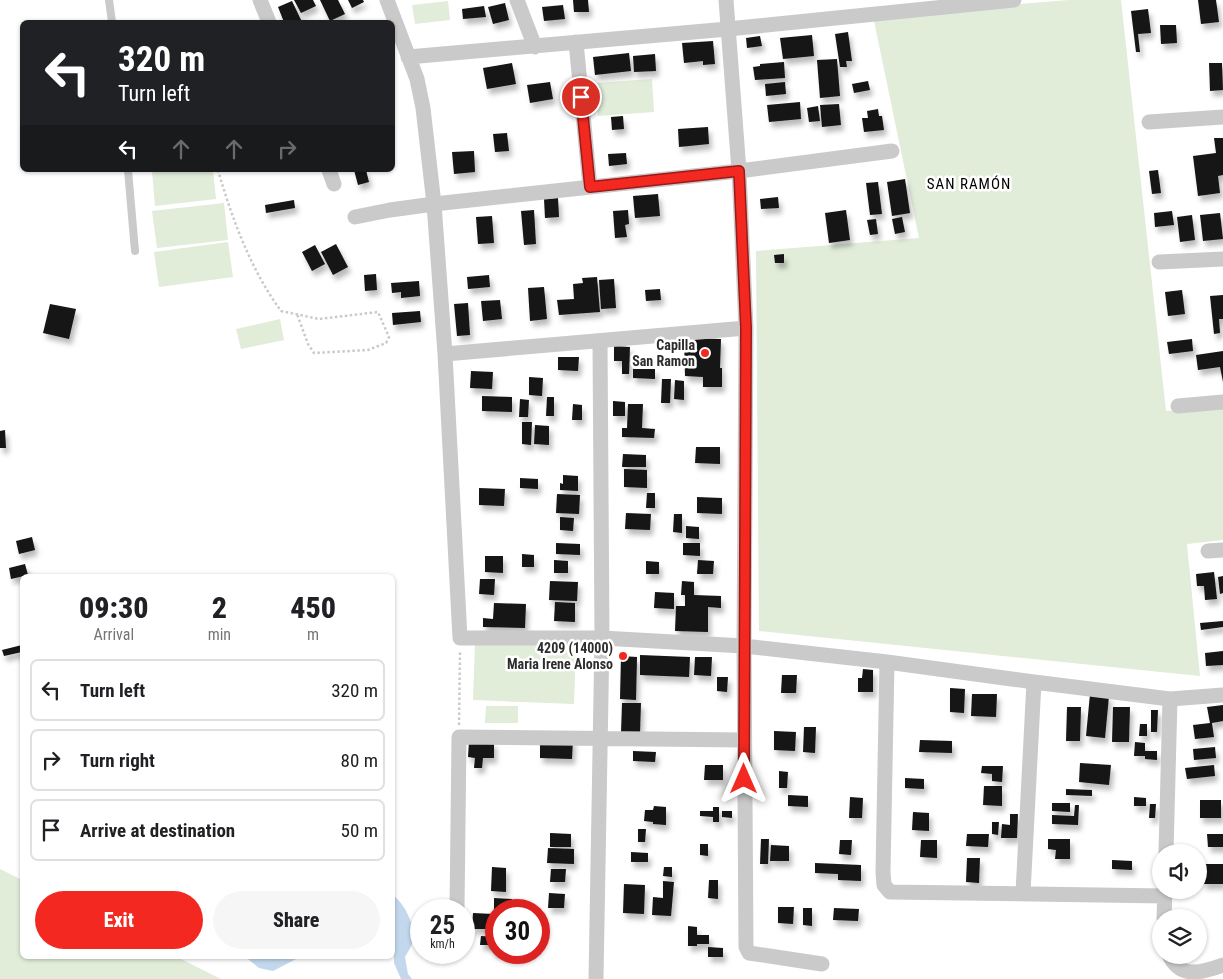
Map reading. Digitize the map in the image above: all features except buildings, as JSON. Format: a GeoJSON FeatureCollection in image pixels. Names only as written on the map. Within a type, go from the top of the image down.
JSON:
{"type":"FeatureCollection","features":[{"type":"Feature","properties":{"kind":"street"},"geometry":{"type":"LineString","coordinates":[[260,0],[268,20]]}},
{"type":"Feature","properties":{"kind":"street"},"geometry":{"type":"LineString","coordinates":[[387,0],[392,20]]}},
{"type":"Feature","properties":{"kind":"street"},"geometry":{"type":"LineString","coordinates":[[517,0],[535,47]]}},
{"type":"Feature","properties":{"kind":"street"},"geometry":{"type":"LineString","coordinates":[[726,0],[739,171],[746,328],[744,646],[746,947],[749,953],[822,964]]}},
{"type":"Feature","properties":{"kind":"street"},"geometry":{"type":"LineString","coordinates":[[408,57],[728,29],[978,2],[1014,0]]}},
{"type":"Feature","properties":{"kind":"street"},"geometry":{"type":"LineString","coordinates":[[397,38],[408,57],[417,79],[423,108],[434,204],[445,354],[460,638],[602,638],[744,646],[887,662],[1170,699],[1223,695]]}},
{"type":"Feature","properties":{"kind":"street"},"geometry":{"type":"LineString","coordinates":[[576,42],[590,187]]}},
{"type":"Feature","properties":{"kind":"street"},"geometry":{"type":"LineString","coordinates":[[1150,122],[1223,117]]}},
{"type":"Feature","properties":{"kind":"street"},"geometry":{"type":"LineString","coordinates":[[355,217],[434,204],[739,171],[892,151]]}},
{"type":"Feature","properties":{"kind":"street"},"geometry":{"type":"LineString","coordinates":[[1159,262],[1223,259]]}},
{"type":"Feature","properties":{"kind":"street"},"geometry":{"type":"LineString","coordinates":[[445,354],[746,328]]}},
{"type":"Feature","properties":{"kind":"street"},"geometry":{"type":"LineString","coordinates":[[596,979],[602,638],[600,341]]}},
{"type":"Feature","properties":{"kind":"street"},"geometry":{"type":"LineString","coordinates":[[1178,406],[1223,402]]}},
{"type":"Feature","properties":{"kind":"street"},"geometry":{"type":"LineString","coordinates":[[887,662],[884,885],[890,892],[1152,893]]}},
{"type":"Feature","properties":{"kind":"street"},"geometry":{"type":"LineString","coordinates":[[1023,893],[1034,682]]}},
{"type":"Feature","properties":{"kind":"street"},"geometry":{"type":"LineString","coordinates":[[1166,844],[1170,699]]}},
{"type":"Feature","properties":{"kind":"street"},"geometry":{"type":"LineString","coordinates":[[457,899],[459,737],[744,740]]}},
{"type":"Feature","properties":{"kind":"street"},"geometry":{"type":"LineString","coordinates":[[1173,964],[1182,973],[1193,976],[1223,965]]}},
{"type":"Feature","properties":{"kind":"lane"},"geometry":{"type":"LineString","coordinates":[[110,0],[112,20]]}},
{"type":"Feature","properties":{"kind":"lane"},"geometry":{"type":"LineString","coordinates":[[128,172],[135,251]]}},
{"type":"Feature","properties":{"kind":"path"},"geometry":{"type":"LineString","coordinates":[[219,172],[242,240],[266,290],[281,311],[298,314],[319,319],[378,312],[389,336],[386,343],[368,350],[314,353],[308,344],[298,314]]}},
{"type":"Feature","properties":{"kind":"path"},"geometry":{"type":"LineString","coordinates":[[459,737],[460,638]]}},
{"type":"Feature","properties":{"kind":"green space"},"geometry":{"type":"Polygon","coordinates":[[[1069,0],[1121,0],[1166,411],[1223,408],[1223,540],[1187,544],[1200,676],[759,631],[756,251],[919,238],[873,16],[1069,0]]]}},
{"type":"Feature","properties":{"kind":"green space"},"geometry":{"type":"Polygon","coordinates":[[[448,1],[450,20],[415,24],[412,5],[448,1]]]}},
{"type":"Feature","properties":{"kind":"green space"},"geometry":{"type":"Polygon","coordinates":[[[652,79],[654,112],[598,116],[596,83],[652,79]]]}},
{"type":"Feature","properties":{"kind":"green space"},"geometry":{"type":"Polygon","coordinates":[[[152,172],[213,172],[216,199],[155,206],[152,172]]]}},
{"type":"Feature","properties":{"kind":"green space"},"geometry":{"type":"Polygon","coordinates":[[[224,203],[228,240],[157,248],[152,211],[224,203]]]}},
{"type":"Feature","properties":{"kind":"green space"},"geometry":{"type":"Polygon","coordinates":[[[228,242],[233,277],[159,287],[154,252],[228,242]]]}},
{"type":"Feature","properties":{"kind":"green space"},"geometry":{"type":"Polygon","coordinates":[[[280,319],[284,340],[241,349],[236,329],[280,319]]]}},
{"type":"Feature","properties":{"kind":"green space"},"geometry":{"type":"Polygon","coordinates":[[[475,642],[576,646],[574,704],[473,700],[475,642]]]}},
{"type":"Feature","properties":{"kind":"green space"},"geometry":{"type":"Polygon","coordinates":[[[486,706],[518,706],[518,723],[485,723],[486,706]]]}},
{"type":"Feature","properties":{"kind":"green space"},"geometry":{"type":"Polygon","coordinates":[[[0,869],[20,879],[20,959],[181,959],[221,979],[0,979],[0,869]]]}},
{"type":"Feature","properties":{"kind":"water"},"geometry":{"type":"Polygon","coordinates":[[[395,897],[405,909],[410,920],[410,949],[405,957],[408,974],[412,979],[401,979],[394,963],[395,897]]]}},
{"type":"Feature","properties":{"kind":"water"},"geometry":{"type":"Polygon","coordinates":[[[248,959],[296,959],[273,971],[259,968],[248,959]]]}},
{"type":"Feature","properties":{"kind":"place","name":"Capilla San Ramon"},"geometry":{"type":"Point","coordinates":[705,353]}},
{"type":"Feature","properties":{"kind":"place","name":"4209 (14000) Maria Irene Alonso"},"geometry":{"type":"Point","coordinates":[623,656]}},
{"type":"Feature","properties":{"kind":"district","name":"SAN RAMÓN"},"geometry":{"type":"Point","coordinates":[969,184]}},
{"type":"Feature","properties":{"kind":"route"},"geometry":{"type":"LineString","coordinates":[[581,97],[590,187],[739,171],[746,328],[744,779]]}}]}
